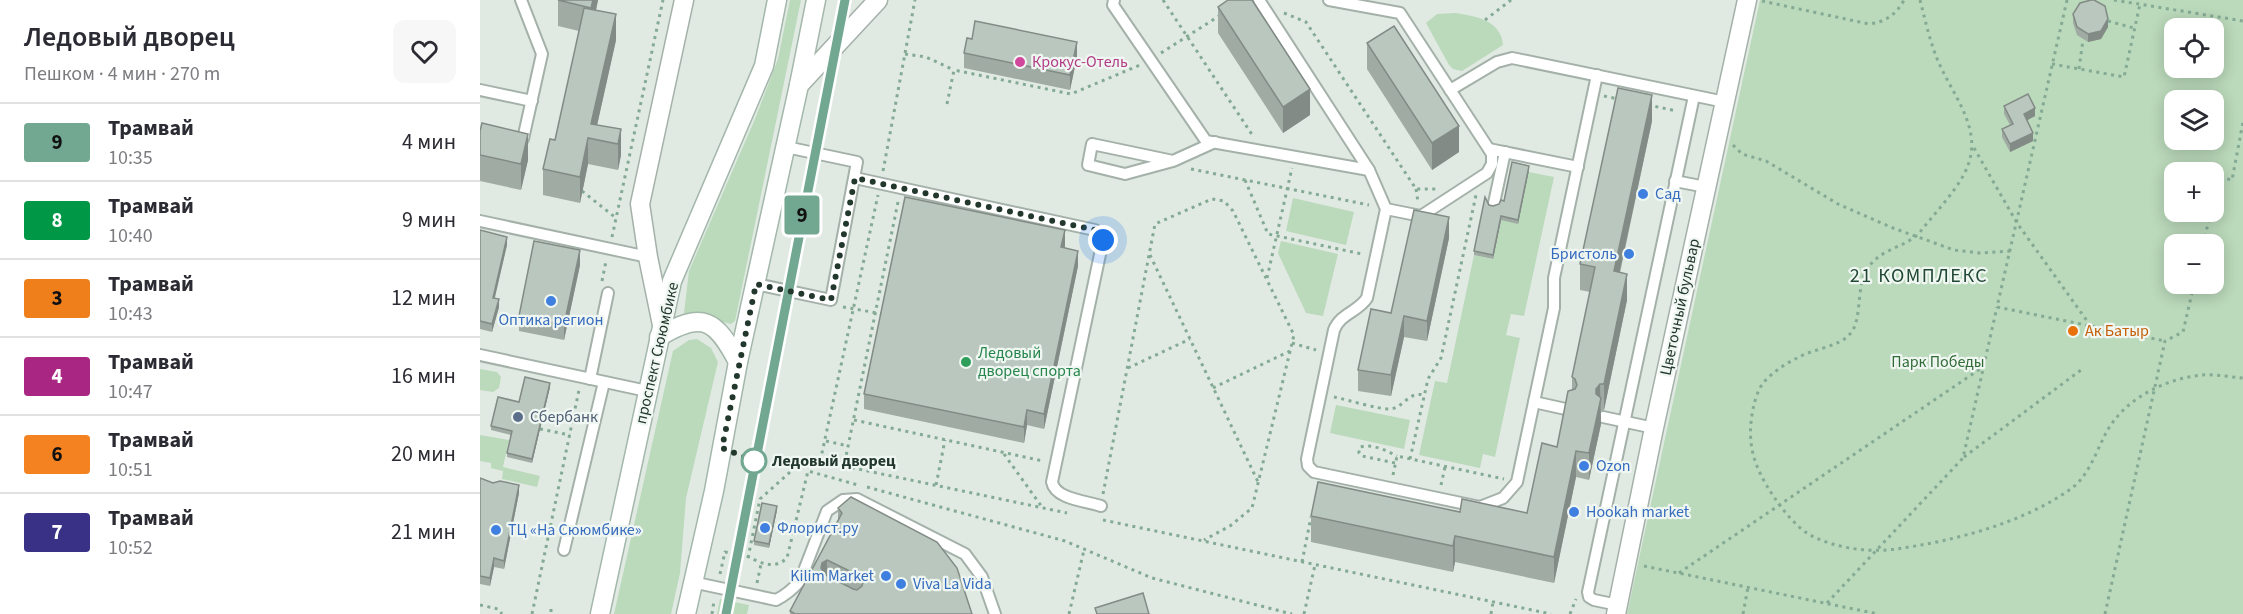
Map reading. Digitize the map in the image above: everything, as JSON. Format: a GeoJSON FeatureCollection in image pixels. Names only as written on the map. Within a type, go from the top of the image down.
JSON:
{"type":"FeatureCollection","features":[{"type":"Feature","properties":{"kind":"main road"},"geometry":{"type":"LineString","coordinates":[[684,0],[640,204],[660,331],[685,323],[709,323],[725,337],[738,362]]}},
{"type":"Feature","properties":{"kind":"main road","name":"проспект Сююмбике"},"geometry":{"type":"LineString","coordinates":[[600,614],[672,281],[764,66],[777,0]]}},
{"type":"Feature","properties":{"kind":"main road"},"geometry":{"type":"LineString","coordinates":[[686,614],[714,491],[738,362],[800,85],[816,0]]}},
{"type":"Feature","properties":{"kind":"main road"},"geometry":{"type":"LineString","coordinates":[[800,85],[878,0]]}},
{"type":"Feature","properties":{"kind":"main road","name":"Цветочный бульвар"},"geometry":{"type":"LineString","coordinates":[[1617,610],[1747,0]]}},
{"type":"Feature","properties":{"kind":"lane"},"geometry":{"type":"LineString","coordinates":[[521,0],[542,54],[523,139]]}},
{"type":"Feature","properties":{"kind":"lane"},"geometry":{"type":"LineString","coordinates":[[1114,0],[1113,5],[1206,141],[1369,170]]}},
{"type":"Feature","properties":{"kind":"lane"},"geometry":{"type":"LineString","coordinates":[[1259,0],[1369,170],[1386,209],[1367,298],[1362,305],[1344,316],[1334,330],[1307,459],[1314,472],[1480,507],[1503,498],[1518,482],[1554,309],[1554,278],[1597,75]]}},
{"type":"Feature","properties":{"kind":"lane"},"geometry":{"type":"LineString","coordinates":[[1329,0],[1400,14],[1489,148],[1493,159],[1487,173],[1421,216],[1386,209]]}},
{"type":"Feature","properties":{"kind":"lane"},"geometry":{"type":"LineString","coordinates":[[1450,90],[1497,62],[1512,58],[1725,102]]}},
{"type":"Feature","properties":{"kind":"lane"},"geometry":{"type":"LineString","coordinates":[[480,90],[532,101]]}},
{"type":"Feature","properties":{"kind":"lane"},"geometry":{"type":"LineString","coordinates":[[1617,610],[1589,597],[1588,592],[1694,96]]}},
{"type":"Feature","properties":{"kind":"lane"},"geometry":{"type":"LineString","coordinates":[[1169,162],[1092,144],[1088,165],[1125,174],[1169,162],[1215,142]]}},
{"type":"Feature","properties":{"kind":"lane"},"geometry":{"type":"LineString","coordinates":[[756,284],[831,300],[857,162],[786,147]]}},
{"type":"Feature","properties":{"kind":"lane"},"geometry":{"type":"LineString","coordinates":[[1489,148],[1578,167]]}},
{"type":"Feature","properties":{"kind":"lane"},"geometry":{"type":"LineString","coordinates":[[1494,203],[1505,152]]}},
{"type":"Feature","properties":{"kind":"lane"},"geometry":{"type":"LineString","coordinates":[[855,178],[1095,230],[1101,237],[1103,240],[1052,482],[1059,493],[1101,506]]}},
{"type":"Feature","properties":{"kind":"lane"},"geometry":{"type":"LineString","coordinates":[[1675,181],[1706,187]]}},
{"type":"Feature","properties":{"kind":"lane"},"geometry":{"type":"LineString","coordinates":[[480,221],[648,257]]}},
{"type":"Feature","properties":{"kind":"lane"},"geometry":{"type":"LineString","coordinates":[[590,379],[608,293]]}},
{"type":"Feature","properties":{"kind":"lane"},"geometry":{"type":"LineString","coordinates":[[480,355],[647,391]]}},
{"type":"Feature","properties":{"kind":"lane"},"geometry":{"type":"LineString","coordinates":[[564,550],[604,382]]}},
{"type":"Feature","properties":{"kind":"lane"},"geometry":{"type":"LineString","coordinates":[[1534,402],[1570,410]]}},
{"type":"Feature","properties":{"kind":"lane"},"geometry":{"type":"LineString","coordinates":[[1603,417],[1654,428]]}},
{"type":"Feature","properties":{"kind":"lane"},"geometry":{"type":"LineString","coordinates":[[692,582],[776,600],[789,593],[800,580],[827,511],[843,500],[857,499],[965,554],[982,577],[994,614]]}},
{"type":"Feature","properties":{"kind":"path"},"geometry":{"type":"LineString","coordinates":[[914,8],[915,0]]}},
{"type":"Feature","properties":{"kind":"path"},"geometry":{"type":"LineString","coordinates":[[1163,0],[1262,151]]}},
{"type":"Feature","properties":{"kind":"path"},"geometry":{"type":"LineString","coordinates":[[1485,20],[1511,0]]}},
{"type":"Feature","properties":{"kind":"path"},"geometry":{"type":"LineString","coordinates":[[1756,0],[1869,24],[1883,22],[1892,16],[1904,0]]}},
{"type":"Feature","properties":{"kind":"path"},"geometry":{"type":"LineString","coordinates":[[1920,0],[1937,58],[1969,125],[1973,146],[2017,223],[2091,326]]}},
{"type":"Feature","properties":{"kind":"path"},"geometry":{"type":"LineString","coordinates":[[1963,458],[2067,0]]}},
{"type":"Feature","properties":{"kind":"path"},"geometry":{"type":"LineString","coordinates":[[2114,0],[2243,21]]}},
{"type":"Feature","properties":{"kind":"path"},"geometry":{"type":"LineString","coordinates":[[2052,64],[2124,77],[2140,4]]}},
{"type":"Feature","properties":{"kind":"path"},"geometry":{"type":"LineString","coordinates":[[905,54],[926,57],[954,70],[1071,93],[1151,60],[1223,14]]}},
{"type":"Feature","properties":{"kind":"path"},"geometry":{"type":"LineString","coordinates":[[2108,21],[2134,28]]}},
{"type":"Feature","properties":{"kind":"path"},"geometry":{"type":"LineString","coordinates":[[1306,22],[1416,189],[1463,189]]}},
{"type":"Feature","properties":{"kind":"path"},"geometry":{"type":"LineString","coordinates":[[2079,69],[2083,40]]}},
{"type":"Feature","properties":{"kind":"path"},"geometry":{"type":"LineString","coordinates":[[947,104],[954,70]]}},
{"type":"Feature","properties":{"kind":"path"},"geometry":{"type":"LineString","coordinates":[[1593,94],[1626,101]]}},
{"type":"Feature","properties":{"kind":"path"},"geometry":{"type":"LineString","coordinates":[[1647,105],[1689,116]]}},
{"type":"Feature","properties":{"kind":"path"},"geometry":{"type":"LineString","coordinates":[[2224,178],[2232,180],[2243,122]]}},
{"type":"Feature","properties":{"kind":"path"},"geometry":{"type":"LineString","coordinates":[[1718,131],[1742,154],[1766,161],[1838,204],[1916,236],[1954,250],[1980,253],[2011,250]]}},
{"type":"Feature","properties":{"kind":"path"},"geometry":{"type":"LineString","coordinates":[[1973,146],[1968,167],[1945,201],[1916,236],[1881,255],[1868,268],[1859,290],[1857,322],[1851,334],[1837,343],[1810,350],[1784,365],[1762,384],[1754,403],[1749,429],[1752,453],[1763,481],[1784,511],[1808,533],[1834,544],[1875,550],[1939,541],[1992,527],[2049,503],[2075,486],[2092,462],[2106,432],[2123,408],[2154,388],[2203,375],[2243,378]]}},
{"type":"Feature","properties":{"kind":"path"},"geometry":{"type":"LineString","coordinates":[[1267,280],[1295,157]]}},
{"type":"Feature","properties":{"kind":"path"},"geometry":{"type":"LineString","coordinates":[[1169,162],[1386,209]]}},
{"type":"Feature","properties":{"kind":"path"},"geometry":{"type":"LineString","coordinates":[[1410,459],[1430,374],[1441,358],[1479,178]]}},
{"type":"Feature","properties":{"kind":"path"},"geometry":{"type":"LineString","coordinates":[[1245,180],[1268,234],[1376,257]]}},
{"type":"Feature","properties":{"kind":"path"},"geometry":{"type":"LineString","coordinates":[[901,188],[844,466],[1076,514]]}},
{"type":"Feature","properties":{"kind":"path"},"geometry":{"type":"LineString","coordinates":[[582,191],[616,218]]}},
{"type":"Feature","properties":{"kind":"path"},"geometry":{"type":"LineString","coordinates":[[1202,541],[1230,526],[1252,508],[1294,334],[1233,211],[1224,201],[1212,199],[1155,224],[1099,519],[1202,541],[1302,562],[1315,564],[1551,614]]}},
{"type":"Feature","properties":{"kind":"path"},"geometry":{"type":"LineString","coordinates":[[1149,253],[1259,484]]}},
{"type":"Feature","properties":{"kind":"path"},"geometry":{"type":"LineString","coordinates":[[1997,307],[2165,341],[2183,332],[2192,294]]}},
{"type":"Feature","properties":{"kind":"path"},"geometry":{"type":"LineString","coordinates":[[854,309],[883,315]]}},
{"type":"Feature","properties":{"kind":"path"},"geometry":{"type":"LineString","coordinates":[[1128,368],[1190,339]]}},
{"type":"Feature","properties":{"kind":"path"},"geometry":{"type":"LineString","coordinates":[[2105,614],[2165,341]]}},
{"type":"Feature","properties":{"kind":"path"},"geometry":{"type":"LineString","coordinates":[[1292,344],[1329,353]]}},
{"type":"Feature","properties":{"kind":"path"},"geometry":{"type":"LineString","coordinates":[[1213,388],[1290,351]]}},
{"type":"Feature","properties":{"kind":"path"},"geometry":{"type":"LineString","coordinates":[[1679,573],[1983,367]]}},
{"type":"Feature","properties":{"kind":"path"},"geometry":{"type":"LineString","coordinates":[[1827,603],[1963,458],[2081,370]]}},
{"type":"Feature","properties":{"kind":"path"},"geometry":{"type":"LineString","coordinates":[[1320,394],[1389,409],[1399,406],[1413,395],[1424,395]]}},
{"type":"Feature","properties":{"kind":"path"},"geometry":{"type":"LineString","coordinates":[[854,420],[1057,464]]}},
{"type":"Feature","properties":{"kind":"path"},"geometry":{"type":"LineString","coordinates":[[540,429],[570,435]]}},
{"type":"Feature","properties":{"kind":"path"},"geometry":{"type":"LineString","coordinates":[[936,485],[945,440]]}},
{"type":"Feature","properties":{"kind":"path"},"geometry":{"type":"LineString","coordinates":[[826,441],[849,446]]}},
{"type":"Feature","properties":{"kind":"path"},"geometry":{"type":"LineString","coordinates":[[1396,463],[1362,456],[1358,452],[1360,446],[1518,482]]}},
{"type":"Feature","properties":{"kind":"path"},"geometry":{"type":"LineString","coordinates":[[1003,452],[1043,507]]}},
{"type":"Feature","properties":{"kind":"path"},"geometry":{"type":"LineString","coordinates":[[1391,488],[1397,456]]}},
{"type":"Feature","properties":{"kind":"path"},"geometry":{"type":"LineString","coordinates":[[712,614],[725,552],[745,555],[761,564],[781,563],[787,558],[810,463]]}},
{"type":"Feature","properties":{"kind":"path"},"geometry":{"type":"LineString","coordinates":[[1438,498],[1445,466]]}},
{"type":"Feature","properties":{"kind":"path"},"geometry":{"type":"LineString","coordinates":[[808,471],[1065,542],[1152,578],[1292,614]]}},
{"type":"Feature","properties":{"kind":"path"},"geometry":{"type":"LineString","coordinates":[[1302,562],[1313,507]]}},
{"type":"Feature","properties":{"kind":"path"},"geometry":{"type":"LineString","coordinates":[[1069,614],[1084,550]]}},
{"type":"Feature","properties":{"kind":"path"},"geometry":{"type":"LineString","coordinates":[[1627,562],[1878,614]]}},
{"type":"Feature","properties":{"kind":"path"},"geometry":{"type":"LineString","coordinates":[[1304,614],[1315,564]]}},
{"type":"Feature","properties":{"kind":"path"},"geometry":{"type":"LineString","coordinates":[[1743,614],[1748,587]]}},
{"type":"Feature","properties":{"kind":"path"},"geometry":{"type":"LineString","coordinates":[[1491,614],[1493,602]]}},
{"type":"Feature","properties":{"kind":"path"},"geometry":{"type":"LineString","coordinates":[[480,605],[498,609],[502,614]]}},
{"type":"Feature","properties":{"kind":"green space"},"geometry":{"type":"Polygon","coordinates":[[[790,0],[801,0],[735,321],[731,324],[684,313],[689,271],[755,119],[778,59],[790,0]]]}},
{"type":"Feature","properties":{"kind":"green space","name":"Парк Победы"},"geometry":{"type":"Polygon","coordinates":[[[1760,0],[2243,0],[2243,614],[1627,614],[1760,0]]]}},
{"type":"Feature","properties":{"kind":"green space"},"geometry":{"type":"Polygon","coordinates":[[[1455,13],[1478,18],[1492,25],[1501,37],[1503,45],[1462,71],[1453,69],[1449,65],[1426,23],[1437,14],[1455,13]]]}},
{"type":"Feature","properties":{"kind":"green space"},"geometry":{"type":"Polygon","coordinates":[[[1529,172],[1554,177],[1524,316],[1511,314],[1506,335],[1520,338],[1495,457],[1483,454],[1480,468],[1419,455],[1435,381],[1447,383],[1474,255],[1492,259],[1501,220],[1529,172]]]}},
{"type":"Feature","properties":{"kind":"green space"},"geometry":{"type":"Polygon","coordinates":[[[1293,198],[1354,212],[1346,245],[1286,231],[1293,198]]]}},
{"type":"Feature","properties":{"kind":"green space"},"geometry":{"type":"Polygon","coordinates":[[[1281,241],[1338,254],[1323,316],[1306,313],[1278,253],[1281,241]]]}},
{"type":"Feature","properties":{"kind":"green space"},"geometry":{"type":"Polygon","coordinates":[[[697,339],[711,348],[718,362],[686,498],[680,573],[671,614],[614,614],[673,351],[689,340],[697,339]]]}},
{"type":"Feature","properties":{"kind":"green space"},"geometry":{"type":"Polygon","coordinates":[[[480,369],[497,372],[501,377],[499,388],[493,392],[480,390],[480,369]]]}},
{"type":"Feature","properties":{"kind":"green space"},"geometry":{"type":"Polygon","coordinates":[[[1336,405],[1410,420],[1404,449],[1330,433],[1336,405]]]}},
{"type":"Feature","properties":{"kind":"green space"},"geometry":{"type":"Polygon","coordinates":[[[480,435],[509,440],[503,467],[540,476],[537,487],[502,479],[503,471],[491,468],[491,463],[480,461],[480,435]]]}},
{"type":"Feature","properties":{"kind":"green space"},"geometry":{"type":"Polygon","coordinates":[[[720,599],[749,605],[747,614],[717,614],[720,599]]]}},
{"type":"Feature","properties":{"kind":"building"},"geometry":{"type":"Polygon","coordinates":[[[558,0],[593,0],[591,8],[558,0]]]}},
{"type":"Feature","properties":{"kind":"building"},"geometry":{"type":"Polygon","coordinates":[[[1228,0],[1252,0],[1310,89],[1283,107],[1218,7],[1228,0]]]}},
{"type":"Feature","properties":{"kind":"building"},"geometry":{"type":"Polygon","coordinates":[[[2091,0],[2105,6],[2108,19],[2101,31],[2088,34],[2077,27],[2073,14],[2080,3],[2091,0]]]}},
{"type":"Feature","properties":{"kind":"building"},"geometry":{"type":"Polygon","coordinates":[[[584,8],[616,14],[591,124],[621,129],[618,144],[588,138],[580,177],[543,169],[550,139],[555,140],[584,8]]]}},
{"type":"Feature","properties":{"kind":"building"},"geometry":{"type":"Polygon","coordinates":[[[975,21],[1077,42],[1070,75],[964,53],[967,38],[972,39],[975,21]]]}},
{"type":"Feature","properties":{"kind":"building"},"geometry":{"type":"Polygon","coordinates":[[[1394,26],[1459,126],[1432,143],[1367,43],[1394,26]]]}},
{"type":"Feature","properties":{"kind":"building"},"geometry":{"type":"Polygon","coordinates":[[[1618,88],[1652,95],[1614,271],[1627,274],[1604,384],[1600,384],[1596,389],[1596,394],[1601,398],[1589,453],[1576,451],[1554,557],[1455,536],[1453,546],[1311,516],[1318,482],[1460,512],[1462,499],[1527,513],[1542,443],[1557,447],[1568,391],[1575,389],[1577,385],[1572,377],[1595,267],[1580,264],[1618,88]]]}},
{"type":"Feature","properties":{"kind":"building"},"geometry":{"type":"Polygon","coordinates":[[[2028,94],[2035,108],[2024,114],[2033,133],[2010,144],[2002,129],[2013,124],[2004,106],[2028,94]]]}},
{"type":"Feature","properties":{"kind":"building"},"geometry":{"type":"Polygon","coordinates":[[[482,123],[528,134],[521,164],[480,155],[482,123]]]}},
{"type":"Feature","properties":{"kind":"building"},"geometry":{"type":"Polygon","coordinates":[[[1512,162],[1529,166],[1518,220],[1501,216],[1493,255],[1474,251],[1485,197],[1489,205],[1493,206],[1499,204],[1501,200],[1504,201],[1512,162]]]}},
{"type":"Feature","properties":{"kind":"building","name":"Ледовый дворец спорта"},"geometry":{"type":"Polygon","coordinates":[[[905,197],[1065,230],[1061,247],[1078,251],[1044,414],[1027,410],[1024,427],[864,394],[905,197]]]}},
{"type":"Feature","properties":{"kind":"building"},"geometry":{"type":"Polygon","coordinates":[[[1414,210],[1449,217],[1427,321],[1404,316],[1391,375],[1358,370],[1371,309],[1391,313],[1414,210]]]}},
{"type":"Feature","properties":{"kind":"building"},"geometry":{"type":"Polygon","coordinates":[[[480,230],[507,237],[493,298],[499,299],[492,324],[480,321],[480,230]]]}},
{"type":"Feature","properties":{"kind":"building"},"geometry":{"type":"Polygon","coordinates":[[[534,241],[580,250],[564,325],[519,316],[534,241]]]}},
{"type":"Feature","properties":{"kind":"building","name":"Сбербанк"},"geometry":{"type":"Polygon","coordinates":[[[525,377],[550,383],[532,459],[507,453],[512,431],[491,426],[498,397],[519,402],[525,377]]]}},
{"type":"Feature","properties":{"kind":"building","name":"ТЦ «На Сююмбике»"},"geometry":{"type":"Polygon","coordinates":[[[480,478],[493,483],[500,481],[519,485],[504,561],[494,558],[490,578],[480,576],[480,478]]]}},
{"type":"Feature","properties":{"kind":"building"},"geometry":{"type":"Polygon","coordinates":[[[851,497],[937,542],[957,568],[972,614],[795,614],[790,611],[842,513],[838,508],[851,497]],[[827,560],[822,563],[821,568],[824,574],[853,589],[857,590],[862,586],[860,576],[827,560]]]}},
{"type":"Feature","properties":{"kind":"building","name":"Флорист.ру"},"geometry":{"type":"Polygon","coordinates":[[[762,503],[777,506],[769,544],[754,541],[762,503]]]}},
{"type":"Feature","properties":{"kind":"building"},"geometry":{"type":"Polygon","coordinates":[[[1143,593],[1149,614],[1097,614],[1095,608],[1143,593]]]}},
{"type":"Feature","properties":{"kind":"tram line"},"geometry":{"type":"LineString","coordinates":[[726,614],[845,0]]}},
{"type":"Feature","properties":{"kind":"tram line","name":"9"},"geometry":{"type":"LineString","coordinates":[[726,614],[809,176],[845,0]]}},
{"type":"Feature","properties":{"kind":"place","name":"Крокус-Отель"},"geometry":{"type":"Point","coordinates":[1020,62]}},
{"type":"Feature","properties":{"kind":"place","name":"Сад"},"geometry":{"type":"Point","coordinates":[1643,194]}},
{"type":"Feature","properties":{"kind":"place","name":"Бристоль"},"geometry":{"type":"Point","coordinates":[1629,254]}},
{"type":"Feature","properties":{"kind":"place","name":"Оптика регион"},"geometry":{"type":"Point","coordinates":[551,301]}},
{"type":"Feature","properties":{"kind":"place","name":"Ак Батыр"},"geometry":{"type":"Point","coordinates":[2073,331]}},
{"type":"Feature","properties":{"kind":"place","name":"Ледовый дворец спорта"},"geometry":{"type":"Point","coordinates":[966,362]}},
{"type":"Feature","properties":{"kind":"place","name":"Сбербанк"},"geometry":{"type":"Point","coordinates":[518,417]}},
{"type":"Feature","properties":{"kind":"place","name":"Ледовый дворец"},"geometry":{"type":"Point","coordinates":[754,461]}},
{"type":"Feature","properties":{"kind":"place","name":"Ozon"},"geometry":{"type":"Point","coordinates":[1584,466]}},
{"type":"Feature","properties":{"kind":"place","name":"Hookah market"},"geometry":{"type":"Point","coordinates":[1574,512]}},
{"type":"Feature","properties":{"kind":"place","name":"Флорист.ру"},"geometry":{"type":"Point","coordinates":[765,528]}},
{"type":"Feature","properties":{"kind":"place","name":"ТЦ «На Сююмбике»"},"geometry":{"type":"Point","coordinates":[496,530]}},
{"type":"Feature","properties":{"kind":"place","name":"Kilim Market"},"geometry":{"type":"Point","coordinates":[886,576]}},
{"type":"Feature","properties":{"kind":"place","name":"Viva La Vida"},"geometry":{"type":"Point","coordinates":[901,584]}},
{"type":"Feature","properties":{"kind":"district","name":"21 КОМПЛЕКС"},"geometry":{"type":"Point","coordinates":[1919,276]}},
{"type":"Feature","properties":{"kind":"route"},"geometry":{"type":"LineString","coordinates":[[754,461],[722,448],[756,284],[831,300],[855,178],[1095,230],[1103,240]]}}]}
